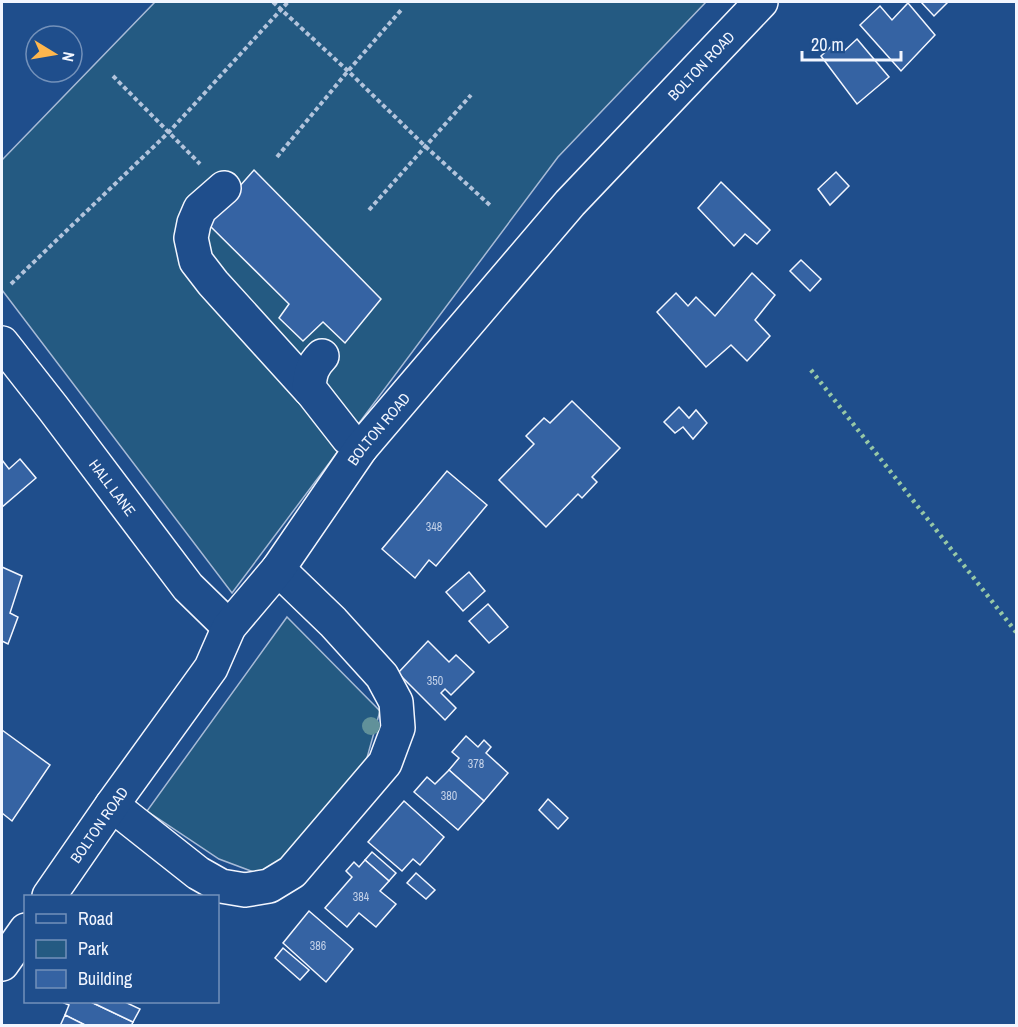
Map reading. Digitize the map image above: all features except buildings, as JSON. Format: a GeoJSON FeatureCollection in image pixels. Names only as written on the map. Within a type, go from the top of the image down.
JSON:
{"type":"FeatureCollection","features":[{"type":"Feature","properties":{"kind":"main road","name":"BOLTON ROAD"},"geometry":{"type":"LineString","coordinates":[[50,895],[211,668],[229,627],[279,569],[361,448],[570,203],[761,2]]}},
{"type":"Feature","properties":{"kind":"main road"},"geometry":{"type":"LineString","coordinates":[[224,188],[200,209],[194,223],[191,238],[196,261],[213,283],[310,390],[348,438],[361,448]]}},
{"type":"Feature","properties":{"kind":"main road","name":"HALL LANE"},"geometry":{"type":"LineString","coordinates":[[2,343],[188,587],[229,627]]}},
{"type":"Feature","properties":{"kind":"main road"},"geometry":{"type":"LineString","coordinates":[[310,390],[310,374],[315,363],[322,356]]}},
{"type":"Feature","properties":{"kind":"main road"},"geometry":{"type":"LineString","coordinates":[[112,805],[198,873],[221,886],[245,890],[269,886],[292,872],[385,763],[398,728],[396,702],[382,676],[333,622],[279,569]]}},
{"type":"Feature","properties":{"kind":"main road"},"geometry":{"type":"LineString","coordinates":[[2,964],[24,933]]}},
{"type":"Feature","properties":{"kind":"path"},"geometry":{"type":"LineString","coordinates":[[273,2],[492,207]]}},
{"type":"Feature","properties":{"kind":"path"},"geometry":{"type":"LineString","coordinates":[[12,284],[169,132],[288,2]]}},
{"type":"Feature","properties":{"kind":"path"},"geometry":{"type":"LineString","coordinates":[[277,157],[348,70],[402,9]]}},
{"type":"Feature","properties":{"kind":"path"},"geometry":{"type":"LineString","coordinates":[[113,76],[224,188]]}},
{"type":"Feature","properties":{"kind":"path"},"geometry":{"type":"LineString","coordinates":[[369,210],[471,95]]}},
{"type":"Feature","properties":{"kind":"green space"},"geometry":{"type":"Polygon","coordinates":[[[155,2],[706,2],[558,157],[232,593],[2,290],[2,160],[76,84],[84,84],[84,75],[155,2]]]}},
{"type":"Feature","properties":{"kind":"green space"},"geometry":{"type":"Polygon","coordinates":[[[287,617],[380,711],[365,765],[267,877],[219,859],[147,811],[287,617]]]}},
{"type":"Feature","properties":{"kind":"hedge"},"geometry":{"type":"LineString","coordinates":[[811,370],[1016,632]]}}]}
